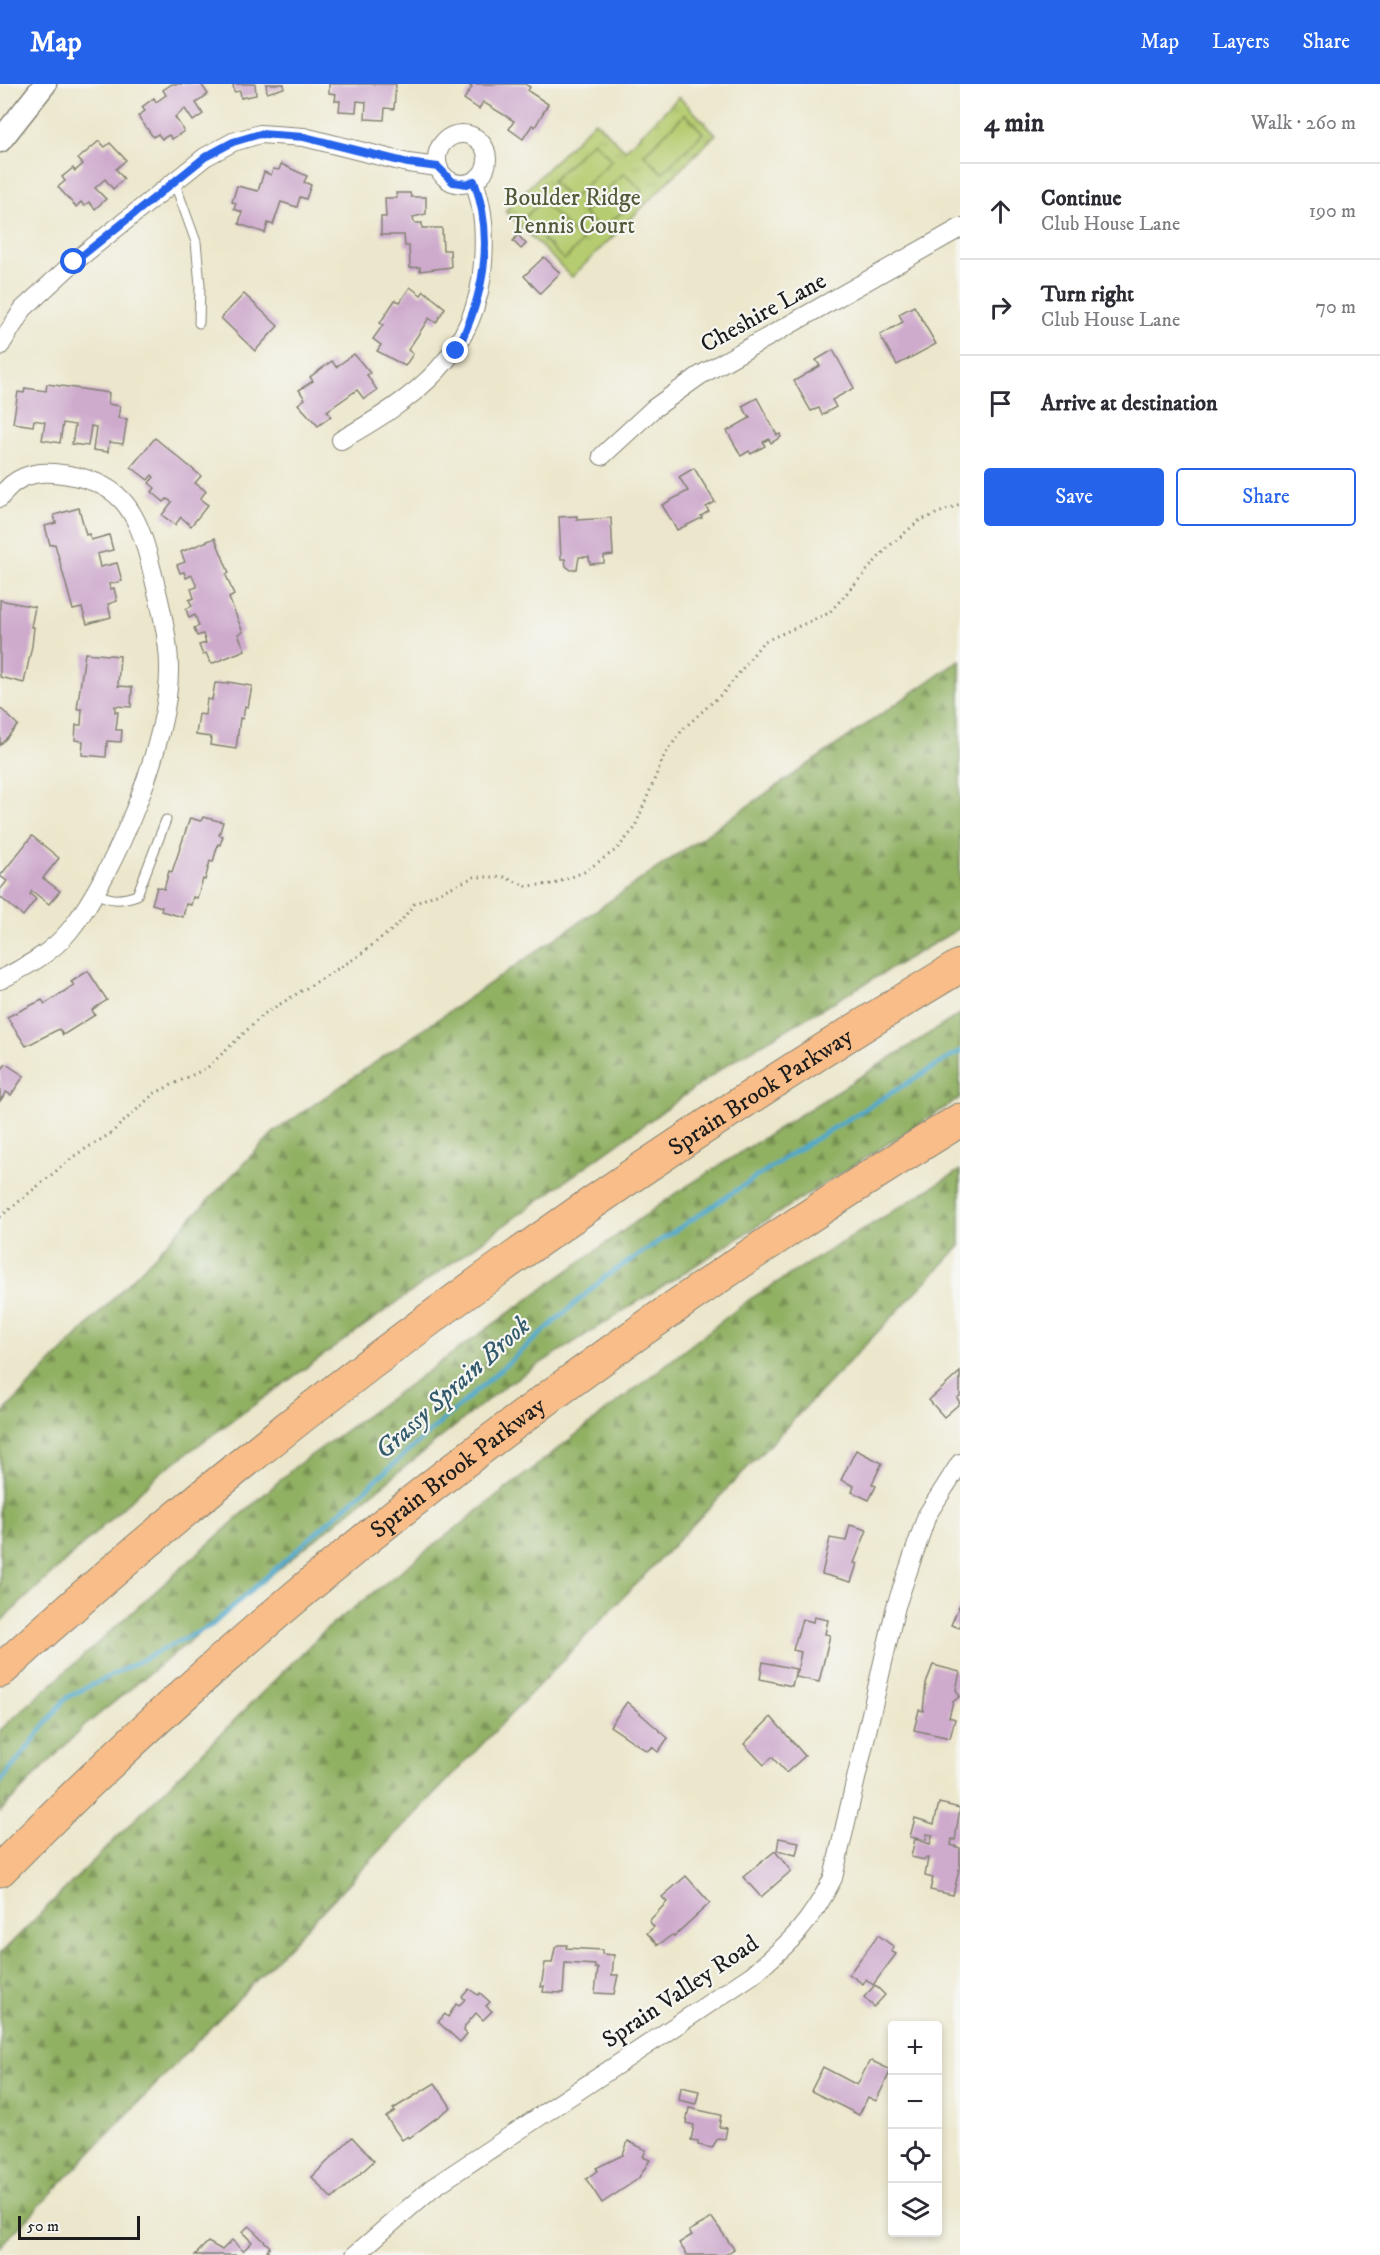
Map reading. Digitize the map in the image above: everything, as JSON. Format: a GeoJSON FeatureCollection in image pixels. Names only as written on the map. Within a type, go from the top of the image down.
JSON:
{"type":"FeatureCollection","features":[{"type":"Feature","properties":{"kind":"highway","name":"Sprain Brook Parkway"},"geometry":{"type":"LineString","coordinates":[[0,1671],[233,1471],[467,1292],[592,1203],[758,1091],[960,966]]}},
{"type":"Feature","properties":{"kind":"highway","name":"Sprain Brook Parkway"},"geometry":{"type":"LineString","coordinates":[[0,1870],[184,1695],[402,1511],[553,1396],[687,1299],[834,1200],[960,1120]]}},
{"type":"Feature","properties":{"kind":"street"},"geometry":{"type":"LineString","coordinates":[[0,141],[45,84]]}},
{"type":"Feature","properties":{"kind":"street"},"geometry":{"type":"LineString","coordinates":[[0,346],[22,309],[74,262],[205,157],[233,142],[260,134],[304,137],[408,163],[438,167],[453,182],[467,184],[474,181],[486,168],[486,151],[476,138],[468,135],[451,137],[444,142],[437,158],[438,167]]}},
{"type":"Feature","properties":{"kind":"street"},"geometry":{"type":"LineString","coordinates":[[341,440],[383,416],[414,392],[456,351],[468,329],[482,286],[486,229],[483,206],[474,181]]}},
{"type":"Feature","properties":{"kind":"street","name":"Cheshire Lane"},"geometry":{"type":"LineString","coordinates":[[602,456],[653,409],[699,376],[960,228]]}},
{"type":"Feature","properties":{"kind":"street"},"geometry":{"type":"LineString","coordinates":[[0,981],[31,964],[56,945],[69,931],[94,892],[127,830],[162,721],[169,666],[156,587],[137,518],[114,492],[89,478],[43,472],[25,476],[1,492]]}},
{"type":"Feature","properties":{"kind":"street","name":"Sprain Valley Road"},"geometry":{"type":"LineString","coordinates":[[355,2255],[432,2188],[752,1975],[787,1945],[816,1913],[833,1878],[896,1606],[927,1515],[960,1463]]}},
{"type":"Feature","properties":{"kind":"lane"},"geometry":{"type":"LineString","coordinates":[[174,182],[196,242],[200,285],[199,323]]}},
{"type":"Feature","properties":{"kind":"lane"},"geometry":{"type":"LineString","coordinates":[[94,892],[107,899],[122,901],[137,895],[166,820]]}},
{"type":"Feature","properties":{"kind":"path"},"geometry":{"type":"LineString","coordinates":[[0,1217],[77,1154],[110,1134],[155,1093],[207,1068],[264,1014],[357,957],[398,925],[414,904],[474,877],[504,877],[526,886],[554,884],[584,872],[617,849],[634,829],[664,756],[683,729],[726,690],[763,642],[829,613],[887,548],[919,521],[960,504]]}},
{"type":"Feature","properties":{"kind":"green space","name":"Boulder Ridge Tennis Court"},"geometry":{"type":"Polygon","coordinates":[[[679,97],[716,134],[572,277],[505,211],[595,121],[625,150],[679,97]]]}},
{"type":"Feature","properties":{"kind":"green space"},"geometry":{"type":"Polygon","coordinates":[[[685,114],[703,133],[662,173],[644,154],[685,114]]]}},
{"type":"Feature","properties":{"kind":"green space"},"geometry":{"type":"Polygon","coordinates":[[[593,141],[612,160],[571,200],[552,181],[593,141]]]}},
{"type":"Feature","properties":{"kind":"green space"},"geometry":{"type":"Polygon","coordinates":[[[624,173],[643,191],[602,231],[583,213],[624,173]]]}},
{"type":"Feature","properties":{"kind":"green space"},"geometry":{"type":"Polygon","coordinates":[[[542,201],[582,242],[564,260],[523,219],[542,201]]]}},
{"type":"Feature","properties":{"kind":"green space"},"geometry":{"type":"Polygon","coordinates":[[[960,660],[960,928],[731,1062],[161,1472],[0,1622],[0,1416],[274,1132],[960,660]]]}},
{"type":"Feature","properties":{"kind":"green space"},"geometry":{"type":"Polygon","coordinates":[[[960,1014],[960,1098],[506,1385],[82,1728],[0,1812],[0,1730],[296,1466],[676,1193],[960,1014]]]}},
{"type":"Feature","properties":{"kind":"green space"},"geometry":{"type":"Polygon","coordinates":[[[960,1170],[960,1246],[0,2247],[0,1954],[324,1631],[750,1299],[960,1170]]]}},
{"type":"Feature","properties":{"kind":"building"},"geometry":{"type":"Polygon","coordinates":[[[172,84],[201,84],[208,94],[196,103],[203,114],[193,121],[185,109],[175,117],[184,131],[172,139],[169,135],[162,139],[158,134],[153,137],[138,116],[145,111],[142,107],[154,98],[156,102],[166,95],[163,90],[172,84]]]}},
{"type":"Feature","properties":{"kind":"building"},"geometry":{"type":"Polygon","coordinates":[[[233,84],[255,84],[256,95],[241,98],[240,91],[234,92],[233,84]]]}},
{"type":"Feature","properties":{"kind":"building"},"geometry":{"type":"Polygon","coordinates":[[[266,84],[284,84],[284,88],[267,93],[266,84]]]}},
{"type":"Feature","properties":{"kind":"building"},"geometry":{"type":"Polygon","coordinates":[[[329,84],[396,84],[394,109],[385,108],[384,120],[365,119],[366,102],[357,101],[356,112],[339,111],[340,101],[335,101],[336,94],[329,93],[329,84]]]}},
{"type":"Feature","properties":{"kind":"building"},"geometry":{"type":"Polygon","coordinates":[[[467,84],[525,84],[530,87],[528,91],[548,104],[535,127],[532,125],[523,139],[509,129],[514,121],[483,102],[479,109],[464,99],[472,87],[467,84]]]}},
{"type":"Feature","properties":{"kind":"building"},"geometry":{"type":"Polygon","coordinates":[[[99,141],[105,147],[110,143],[126,160],[116,169],[124,179],[113,189],[105,179],[95,188],[106,199],[95,209],[89,202],[84,206],[81,202],[76,207],[58,187],[65,181],[62,177],[73,168],[75,171],[83,164],[78,159],[99,141]]]}},
{"type":"Feature","properties":{"kind":"building"},"geometry":{"type":"Polygon","coordinates":[[[281,164],[307,176],[304,182],[311,185],[306,199],[300,197],[297,207],[281,202],[273,225],[268,223],[265,233],[239,224],[242,212],[234,209],[236,203],[232,202],[237,186],[258,191],[264,172],[271,175],[273,169],[279,170],[281,164]]]}},
{"type":"Feature","properties":{"kind":"building"},"geometry":{"type":"Polygon","coordinates":[[[396,193],[410,193],[411,197],[426,197],[426,214],[413,217],[414,223],[422,223],[422,228],[442,228],[443,250],[450,250],[451,267],[420,271],[420,267],[410,268],[409,246],[405,246],[404,235],[381,235],[381,217],[386,217],[385,198],[397,198],[396,193]]]}},
{"type":"Feature","properties":{"kind":"building"},"geometry":{"type":"Polygon","coordinates":[[[518,235],[526,244],[521,249],[513,241],[518,235]]]}},
{"type":"Feature","properties":{"kind":"building"},"geometry":{"type":"Polygon","coordinates":[[[544,257],[560,273],[540,293],[524,276],[544,257]]]}},
{"type":"Feature","properties":{"kind":"building"},"geometry":{"type":"Polygon","coordinates":[[[410,287],[421,295],[424,291],[445,308],[436,323],[429,318],[408,350],[413,354],[405,366],[377,351],[381,345],[373,339],[383,325],[380,323],[395,300],[400,302],[410,287]]]}},
{"type":"Feature","properties":{"kind":"building"},"geometry":{"type":"Polygon","coordinates":[[[244,294],[278,326],[255,351],[221,318],[244,294]]]}},
{"type":"Feature","properties":{"kind":"building"},"geometry":{"type":"Polygon","coordinates":[[[914,306],[936,344],[897,365],[880,335],[903,322],[899,314],[914,306]]]}},
{"type":"Feature","properties":{"kind":"building"},"geometry":{"type":"Polygon","coordinates":[[[833,350],[854,388],[832,400],[836,407],[822,415],[819,408],[811,411],[794,381],[820,366],[816,360],[833,350]]]}},
{"type":"Feature","properties":{"kind":"building"},"geometry":{"type":"Polygon","coordinates":[[[354,354],[370,373],[367,375],[377,390],[364,399],[357,390],[327,411],[331,416],[318,426],[298,404],[305,399],[299,390],[313,381],[310,377],[332,361],[336,367],[354,354]]]}},
{"type":"Feature","properties":{"kind":"building"},"geometry":{"type":"Polygon","coordinates":[[[47,384],[109,393],[108,404],[120,406],[118,418],[127,419],[123,444],[109,442],[108,452],[93,450],[96,427],[91,426],[88,446],[72,444],[75,425],[63,423],[60,443],[42,440],[45,422],[34,420],[33,426],[13,423],[18,392],[24,393],[25,388],[46,391],[47,384]]]}},
{"type":"Feature","properties":{"kind":"building"},"geometry":{"type":"Polygon","coordinates":[[[757,398],[777,435],[780,434],[781,437],[771,443],[769,439],[763,442],[765,446],[751,454],[749,451],[741,456],[727,431],[750,418],[742,406],[757,398]]]}},
{"type":"Feature","properties":{"kind":"building"},"geometry":{"type":"Polygon","coordinates":[[[155,438],[201,476],[195,483],[206,491],[200,499],[208,505],[191,526],[181,517],[175,525],[162,515],[172,502],[167,499],[164,502],[152,492],[155,488],[149,483],[154,477],[152,475],[148,480],[131,467],[155,438]]]}},
{"type":"Feature","properties":{"kind":"building"},"geometry":{"type":"Polygon","coordinates":[[[694,468],[715,502],[706,507],[709,511],[701,516],[702,518],[677,530],[662,505],[688,491],[679,477],[694,468]]]}},
{"type":"Feature","properties":{"kind":"building"},"geometry":{"type":"Polygon","coordinates":[[[79,508],[86,535],[89,534],[91,540],[109,535],[113,550],[97,554],[100,567],[117,563],[122,581],[109,584],[110,589],[114,588],[117,601],[108,604],[111,617],[87,624],[82,608],[73,610],[55,544],[50,545],[45,526],[56,523],[54,515],[79,508]]]}},
{"type":"Feature","properties":{"kind":"building"},"geometry":{"type":"Polygon","coordinates":[[[577,516],[577,520],[611,518],[613,555],[604,556],[604,563],[590,564],[589,557],[579,557],[577,569],[571,570],[566,566],[565,559],[561,559],[559,517],[577,516]]]}},
{"type":"Feature","properties":{"kind":"building"},"geometry":{"type":"Polygon","coordinates":[[[215,538],[229,573],[226,575],[234,595],[229,598],[243,632],[238,634],[245,650],[211,664],[206,653],[203,655],[199,645],[206,643],[203,634],[197,636],[194,628],[199,626],[195,615],[189,618],[186,609],[192,606],[189,600],[194,598],[191,589],[197,587],[192,575],[186,578],[184,572],[180,573],[177,565],[185,562],[181,552],[215,538]]]}},
{"type":"Feature","properties":{"kind":"building"},"geometry":{"type":"Polygon","coordinates":[[[0,600],[35,607],[31,627],[34,627],[32,646],[24,683],[0,677],[0,600]]]}},
{"type":"Feature","properties":{"kind":"building"},"geometry":{"type":"Polygon","coordinates":[[[85,653],[120,656],[118,686],[132,687],[131,707],[115,706],[115,712],[118,712],[116,730],[122,730],[121,742],[107,741],[106,757],[82,755],[83,741],[75,740],[76,725],[81,725],[82,709],[77,709],[85,653]]]}},
{"type":"Feature","properties":{"kind":"building"},"geometry":{"type":"Polygon","coordinates":[[[228,682],[252,686],[248,707],[245,706],[243,719],[240,718],[236,749],[210,745],[211,737],[196,735],[199,714],[205,715],[207,699],[212,700],[215,683],[228,684],[228,682]]]}},
{"type":"Feature","properties":{"kind":"building"},"geometry":{"type":"Polygon","coordinates":[[[0,708],[18,725],[0,745],[0,708]]]}},
{"type":"Feature","properties":{"kind":"building"},"geometry":{"type":"Polygon","coordinates":[[[203,817],[223,822],[219,835],[223,836],[213,862],[210,861],[197,898],[193,897],[191,905],[186,904],[183,917],[161,911],[162,907],[152,904],[157,887],[164,889],[190,818],[201,821],[203,817]]]}},
{"type":"Feature","properties":{"kind":"building"},"geometry":{"type":"Polygon","coordinates":[[[32,836],[59,858],[43,878],[60,891],[49,904],[32,891],[30,894],[36,899],[23,916],[0,897],[0,890],[7,881],[0,876],[32,836]]]}},
{"type":"Feature","properties":{"kind":"building"},"geometry":{"type":"Polygon","coordinates":[[[88,971],[107,1000],[92,1010],[95,1015],[63,1035],[59,1029],[26,1046],[7,1017],[42,1000],[45,1004],[74,985],[71,982],[88,971]]]}},
{"type":"Feature","properties":{"kind":"building"},"geometry":{"type":"Polygon","coordinates":[[[6,1064],[24,1076],[11,1095],[6,1092],[0,1101],[0,1066],[3,1068],[6,1064]]]}},
{"type":"Feature","properties":{"kind":"building"},"geometry":{"type":"Polygon","coordinates":[[[960,1372],[960,1396],[957,1398],[960,1403],[944,1417],[929,1400],[960,1372]]]}},
{"type":"Feature","properties":{"kind":"building"},"geometry":{"type":"Polygon","coordinates":[[[856,1450],[882,1463],[872,1484],[876,1486],[869,1500],[852,1492],[854,1486],[841,1480],[856,1450]]]}},
{"type":"Feature","properties":{"kind":"building"},"geometry":{"type":"Polygon","coordinates":[[[850,1525],[867,1530],[854,1563],[857,1564],[851,1582],[822,1574],[830,1538],[846,1541],[850,1525]]]}},
{"type":"Feature","properties":{"kind":"building"},"geometry":{"type":"Polygon","coordinates":[[[960,1604],[960,1628],[951,1625],[960,1604]]]}},
{"type":"Feature","properties":{"kind":"building"},"geometry":{"type":"Polygon","coordinates":[[[814,1617],[828,1620],[825,1634],[830,1635],[819,1682],[796,1677],[801,1652],[793,1650],[802,1619],[813,1622],[814,1617]]]}},
{"type":"Feature","properties":{"kind":"building"},"geometry":{"type":"Polygon","coordinates":[[[763,1662],[796,1669],[792,1686],[760,1679],[763,1662]]]}},
{"type":"Feature","properties":{"kind":"building"},"geometry":{"type":"Polygon","coordinates":[[[933,1665],[960,1672],[956,1690],[960,1696],[953,1702],[949,1717],[955,1719],[950,1738],[914,1730],[919,1710],[923,1711],[926,1683],[933,1665]]]}},
{"type":"Feature","properties":{"kind":"building"},"geometry":{"type":"Polygon","coordinates":[[[627,1702],[668,1738],[658,1752],[652,1747],[647,1751],[610,1726],[627,1702]]]}},
{"type":"Feature","properties":{"kind":"building"},"geometry":{"type":"Polygon","coordinates":[[[771,1717],[805,1756],[786,1773],[772,1757],[764,1765],[744,1744],[771,1717]]]}},
{"type":"Feature","properties":{"kind":"building"},"geometry":{"type":"Polygon","coordinates":[[[939,1803],[960,1808],[955,1840],[952,1839],[951,1845],[960,1848],[960,1866],[953,1895],[930,1890],[933,1878],[925,1876],[928,1858],[925,1860],[911,1857],[915,1839],[930,1844],[933,1835],[927,1834],[926,1840],[910,1837],[915,1818],[934,1824],[939,1803]]]}},
{"type":"Feature","properties":{"kind":"building"},"geometry":{"type":"Polygon","coordinates":[[[779,1838],[799,1842],[796,1855],[777,1851],[779,1838]]]}},
{"type":"Feature","properties":{"kind":"building"},"geometry":{"type":"Polygon","coordinates":[[[775,1851],[791,1871],[761,1897],[743,1877],[775,1851]]]}},
{"type":"Feature","properties":{"kind":"building"},"geometry":{"type":"Polygon","coordinates":[[[686,1876],[710,1903],[674,1936],[672,1935],[658,1945],[647,1933],[654,1927],[649,1921],[667,1902],[662,1897],[686,1876]]]}},
{"type":"Feature","properties":{"kind":"building"},"geometry":{"type":"Polygon","coordinates":[[[878,1935],[894,1947],[891,1951],[896,1954],[873,1985],[866,1979],[863,1984],[849,1974],[878,1935]]]}},
{"type":"Feature","properties":{"kind":"building"},"geometry":{"type":"Polygon","coordinates":[[[558,1945],[567,1945],[566,1948],[602,1950],[602,1954],[614,1955],[612,1975],[618,1975],[614,1994],[595,1993],[598,1968],[595,1968],[595,1965],[565,1963],[563,1993],[543,1992],[544,1986],[541,1987],[545,1963],[552,1963],[555,1948],[558,1945]]]}},
{"type":"Feature","properties":{"kind":"building"},"geometry":{"type":"Polygon","coordinates":[[[875,1985],[885,1995],[874,2007],[864,1997],[875,1985]]]}},
{"type":"Feature","properties":{"kind":"building"},"geometry":{"type":"Polygon","coordinates":[[[469,1989],[478,1995],[480,1993],[490,2002],[486,2006],[492,2011],[483,2020],[476,2013],[465,2026],[464,2031],[467,2034],[460,2042],[438,2022],[445,2014],[448,2017],[456,2004],[459,2006],[465,1999],[462,1997],[469,1989]]]}},
{"type":"Feature","properties":{"kind":"building"},"geometry":{"type":"Polygon","coordinates":[[[872,2061],[888,2069],[888,2076],[876,2101],[868,2097],[859,2115],[811,2091],[823,2067],[857,2085],[869,2062],[872,2061]]]}},
{"type":"Feature","properties":{"kind":"building"},"geometry":{"type":"Polygon","coordinates":[[[435,2083],[451,2107],[409,2138],[408,2136],[402,2140],[386,2117],[395,2111],[393,2109],[435,2083]]]}},
{"type":"Feature","properties":{"kind":"building"},"geometry":{"type":"Polygon","coordinates":[[[681,2087],[699,2091],[696,2104],[679,2100],[681,2087]]]}},
{"type":"Feature","properties":{"kind":"building"},"geometry":{"type":"Polygon","coordinates":[[[689,2108],[721,2115],[719,2127],[727,2128],[725,2139],[718,2138],[712,2148],[698,2145],[698,2141],[691,2140],[694,2125],[686,2123],[689,2108]]]}},
{"type":"Feature","properties":{"kind":"building"},"geometry":{"type":"Polygon","coordinates":[[[352,2137],[374,2161],[332,2199],[312,2177],[352,2137]]]}},
{"type":"Feature","properties":{"kind":"building"},"geometry":{"type":"Polygon","coordinates":[[[628,2141],[646,2150],[643,2157],[650,2160],[638,2179],[602,2203],[586,2179],[598,2170],[596,2168],[623,2155],[628,2141]]]}},
{"type":"Feature","properties":{"kind":"building"},"geometry":{"type":"Polygon","coordinates":[[[712,2218],[734,2249],[725,2255],[687,2255],[679,2243],[692,2235],[689,2231],[712,2218]]]}},
{"type":"Feature","properties":{"kind":"building"},"geometry":{"type":"Polygon","coordinates":[[[249,2226],[270,2247],[267,2250],[272,2255],[195,2255],[208,2242],[222,2250],[232,2240],[243,2251],[252,2242],[242,2232],[249,2226]]]}},
{"type":"Feature","properties":{"kind":"waterway","name":"Grassy Sprain Brook"},"geometry":{"type":"LineString","coordinates":[[0,1783],[66,1698],[212,1625],[605,1277],[794,1152],[960,1051]]}},
{"type":"Feature","properties":{"kind":"route"},"geometry":{"type":"LineString","coordinates":[[74,262],[205,157],[233,142],[260,134],[304,137],[408,163],[438,167],[447,179],[453,182],[467,184],[474,181],[483,206],[486,229],[482,286],[468,329],[456,351]]}}]}
